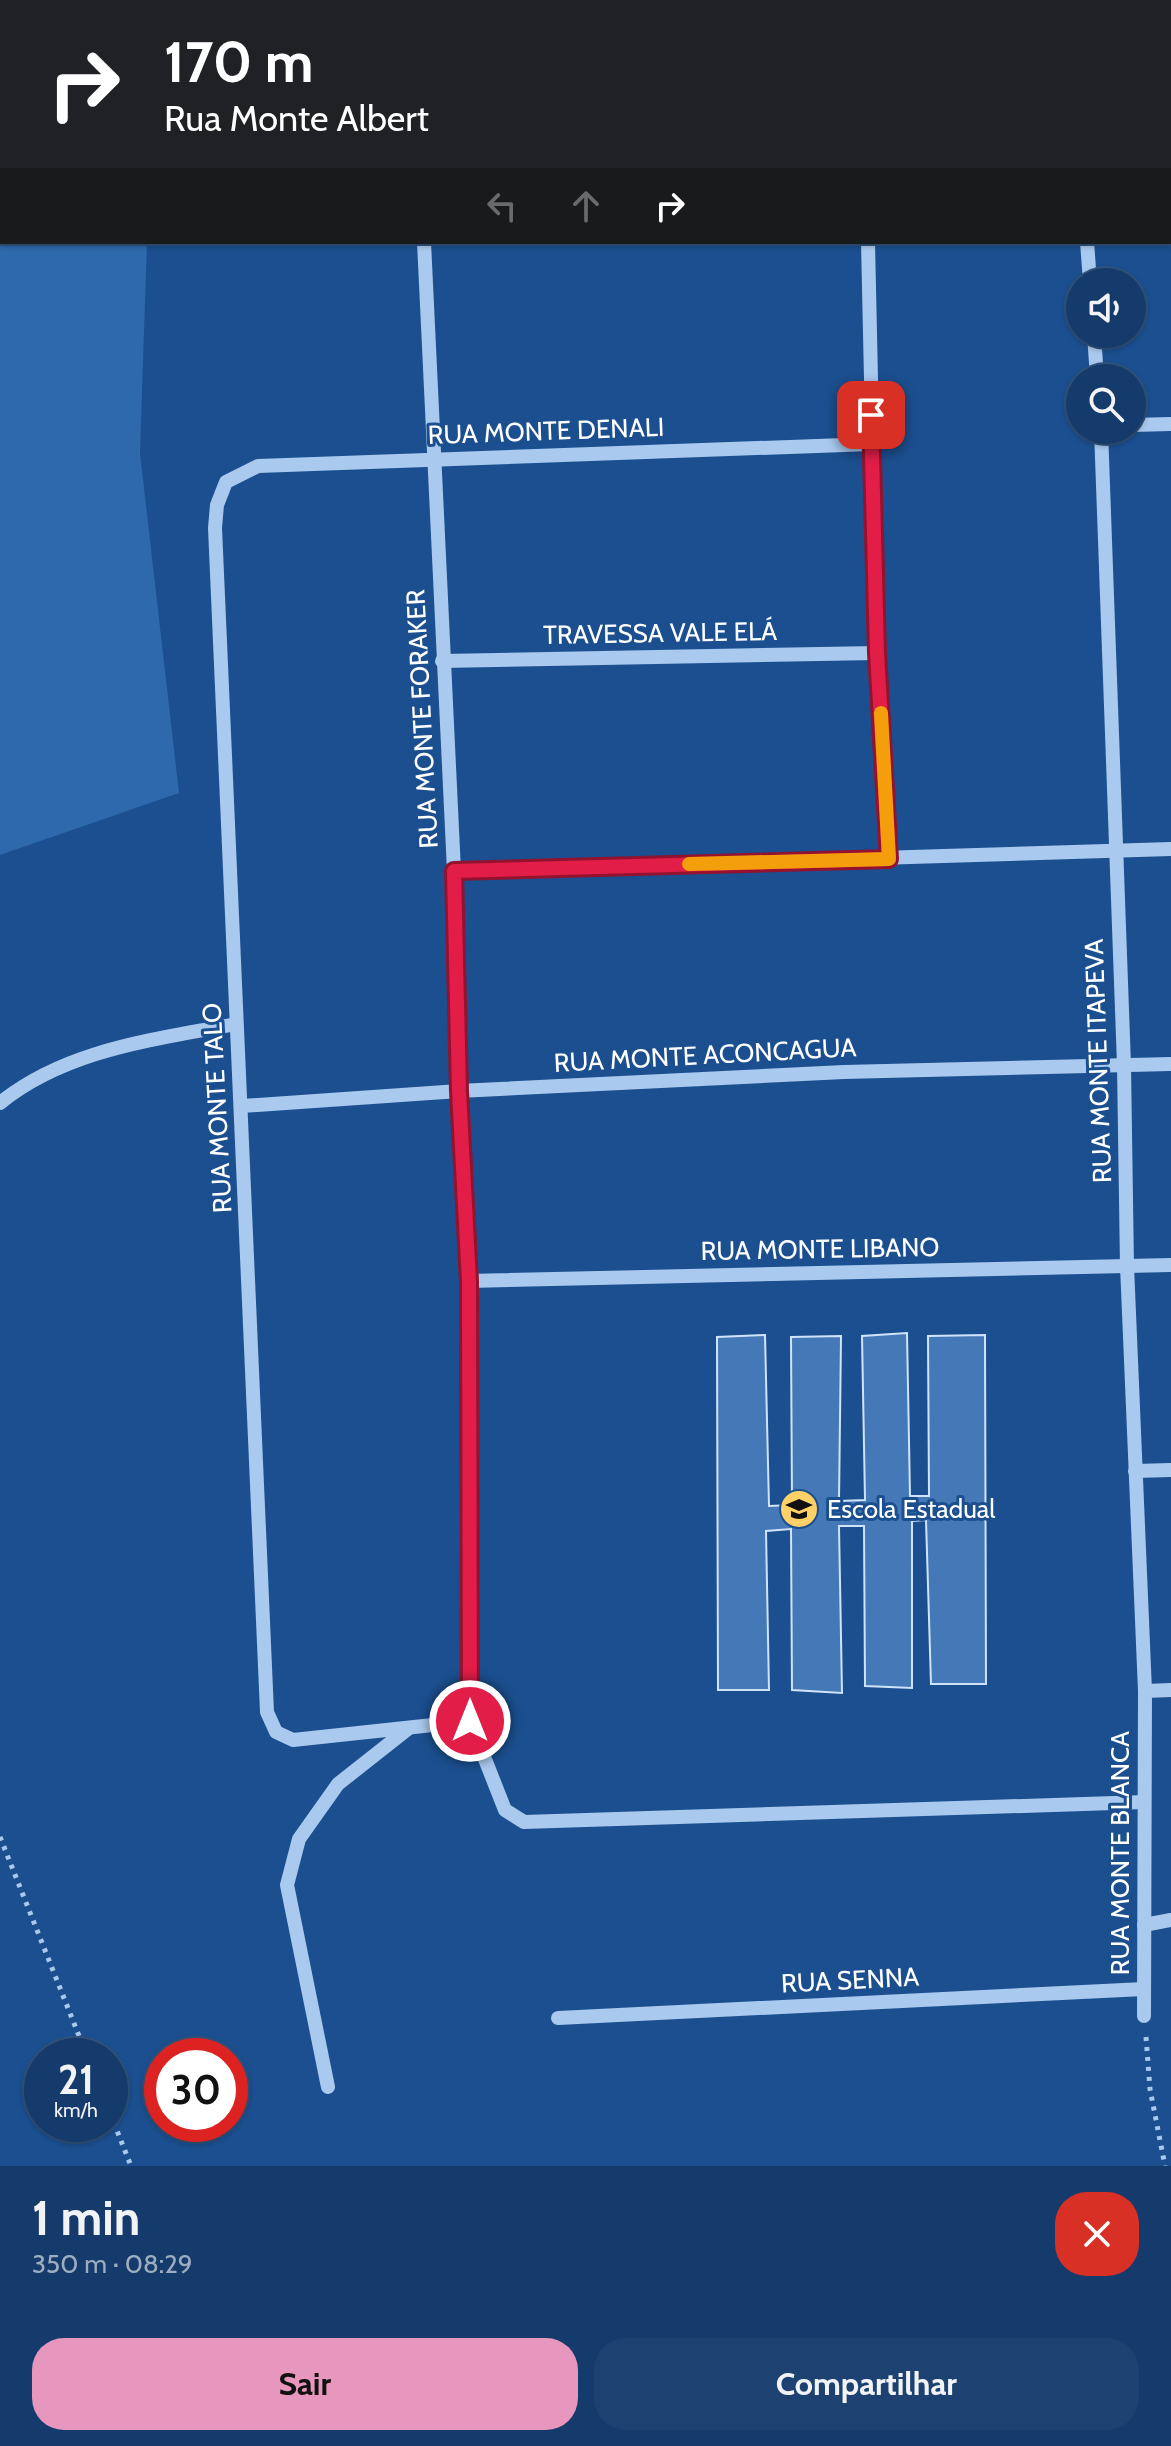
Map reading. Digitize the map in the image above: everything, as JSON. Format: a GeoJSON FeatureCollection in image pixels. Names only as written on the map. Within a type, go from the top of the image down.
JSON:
{"type":"FeatureCollection","features":[{"type":"Feature","properties":{"kind":"street","name":"RUA MONTE FORAKER"},"geometry":{"type":"LineString","coordinates":[[424,244],[454,871],[459,1091],[469,1281],[470,1721]]}},
{"type":"Feature","properties":{"kind":"street"},"geometry":{"type":"LineString","coordinates":[[868,244],[877,653],[889,859]]}},
{"type":"Feature","properties":{"kind":"street"},"geometry":{"type":"LineString","coordinates":[[1087,244],[1089,268]]}},
{"type":"Feature","properties":{"kind":"street"},"geometry":{"type":"LineString","coordinates":[[1146,425],[1171,424]]}},
{"type":"Feature","properties":{"kind":"street","name":"RUA MONTE DENALI"},"geometry":{"type":"LineString","coordinates":[[226,482],[258,466],[872,444]]}},
{"type":"Feature","properties":{"kind":"street","name":"RUA MONTE ITAPEVA"},"geometry":{"type":"LineString","coordinates":[[1101,444],[1124,1065],[1127,1266],[1145,1691]]}},
{"type":"Feature","properties":{"kind":"street","name":"RUA MONTE TALO"},"geometry":{"type":"LineString","coordinates":[[226,482],[217,505],[215,528],[267,1712],[276,1732],[293,1740],[409,1728]]}},
{"type":"Feature","properties":{"kind":"street","name":"TRAVESSA VALE ELÁ"},"geometry":{"type":"LineString","coordinates":[[442,661],[877,653]]}},
{"type":"Feature","properties":{"kind":"street"},"geometry":{"type":"LineString","coordinates":[[454,871],[1171,849]]}},
{"type":"Feature","properties":{"kind":"street"},"geometry":{"type":"LineString","coordinates":[[0,1103],[50,1070],[81,1059],[117,1047],[236,1024]]}},
{"type":"Feature","properties":{"kind":"street","name":"RUA MONTE ACONCAGUA"},"geometry":{"type":"LineString","coordinates":[[242,1106],[459,1091],[844,1072],[1171,1064]]}},
{"type":"Feature","properties":{"kind":"street","name":"RUA MONTE LIBANO"},"geometry":{"type":"LineString","coordinates":[[469,1281],[1171,1265]]}},
{"type":"Feature","properties":{"kind":"street"},"geometry":{"type":"LineString","coordinates":[[1135,1471],[1171,1470]]}},
{"type":"Feature","properties":{"kind":"street"},"geometry":{"type":"LineString","coordinates":[[1145,1691],[1171,1690]]}},
{"type":"Feature","properties":{"kind":"street","name":"RUA MONTE BLANCA"},"geometry":{"type":"LineString","coordinates":[[1144,2016],[1145,1691]]}},
{"type":"Feature","properties":{"kind":"street"},"geometry":{"type":"LineString","coordinates":[[328,2087],[287,1885],[299,1839],[338,1784],[409,1728],[470,1721],[505,1810],[524,1822],[1144,1802]]}},
{"type":"Feature","properties":{"kind":"street"},"geometry":{"type":"LineString","coordinates":[[1144,1925],[1171,1920]]}},
{"type":"Feature","properties":{"kind":"street","name":"RUA SENNA"},"geometry":{"type":"LineString","coordinates":[[558,2018],[1144,1989]]}},
{"type":"Feature","properties":{"kind":"path"},"geometry":{"type":"LineString","coordinates":[[0,1837],[80,2038]]}},
{"type":"Feature","properties":{"kind":"path"},"geometry":{"type":"LineString","coordinates":[[1144,2016],[1150,2089],[1165,2166]]}},
{"type":"Feature","properties":{"kind":"path"},"geometry":{"type":"LineString","coordinates":[[121,2142],[131,2166]]}},
{"type":"Feature","properties":{"kind":"shaded area"},"geometry":{"type":"Polygon","coordinates":[[[0,244],[147,244],[140,453],[179,793],[0,855],[0,244]]]}},
{"type":"Feature","properties":{"kind":"building"},"geometry":{"type":"Polygon","coordinates":[[[907,1333],[910,1496],[929,1496],[928,1336],[985,1335],[986,1684],[931,1684],[926,1520],[912,1521],[912,1688],[865,1686],[864,1526],[839,1526],[842,1693],[792,1690],[791,1529],[766,1531],[769,1690],[718,1690],[717,1337],[765,1335],[769,1506],[792,1505],[791,1337],[841,1336],[839,1501],[865,1500],[862,1336],[907,1333]]]}},
{"type":"Feature","properties":{"kind":"slow traffic"},"geometry":{"type":"LineString","coordinates":[[689,864],[889,859],[881,713]]}},
{"type":"Feature","properties":{"kind":"place","name":"Escola Estadual"},"geometry":{"type":"Point","coordinates":[799,1509]}},
{"type":"Feature","properties":{"kind":"route"},"geometry":{"type":"LineString","coordinates":[[470,1721],[469,1281],[459,1091],[454,871],[889,859],[877,653],[871,415]]}}]}
